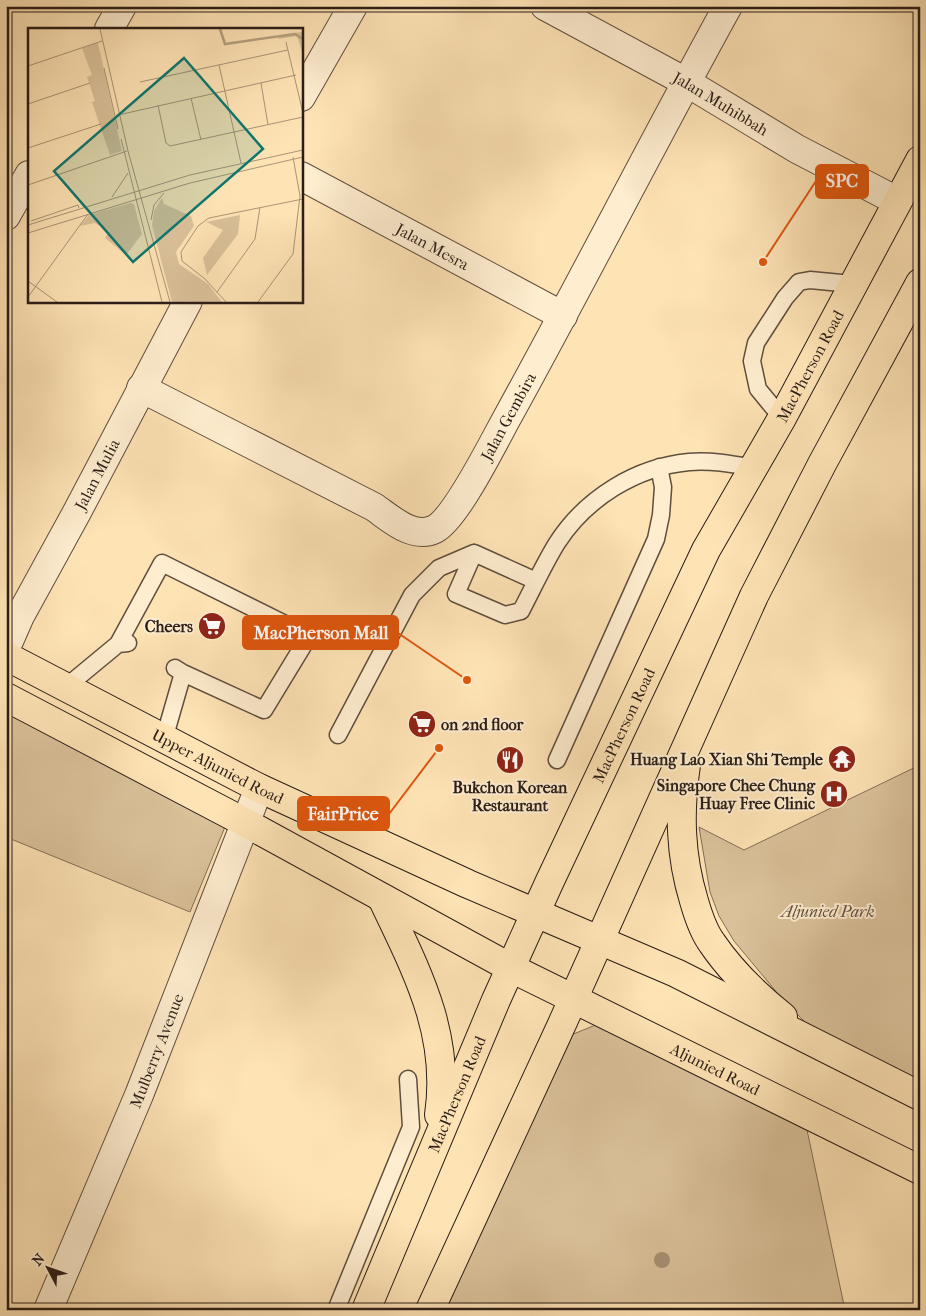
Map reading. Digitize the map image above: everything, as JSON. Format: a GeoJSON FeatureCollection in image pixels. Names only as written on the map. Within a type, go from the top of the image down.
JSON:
{"type":"FeatureCollection","features":[{"type":"Feature","properties":{"kind":"main road","name":"MacPherson Road"},"geometry":{"type":"LineString","coordinates":[[366,1310],[438,1137],[535,914],[706,550],[782,418],[920,160]]}},
{"type":"Feature","properties":{"kind":"main road"},"geometry":{"type":"LineString","coordinates":[[430,1310],[573,999],[754,596],[822,464],[920,283]]}},
{"type":"Feature","properties":{"kind":"main road","name":"Upper Aljunied Road"},"geometry":{"type":"LineString","coordinates":[[6,656],[259,788],[535,914],[599,939]]}},
{"type":"Feature","properties":{"kind":"main road"},"geometry":{"type":"LineString","coordinates":[[6,697],[246,823],[511,968]]}},
{"type":"Feature","properties":{"kind":"main road"},"geometry":{"type":"LineString","coordinates":[[691,737],[685,771],[681,817],[685,871],[697,912],[711,942],[726,960],[772,1008],[815,1044]]}},
{"type":"Feature","properties":{"kind":"main road"},"geometry":{"type":"LineString","coordinates":[[382,898],[417,971],[433,1018],[442,1059],[443,1083],[438,1137]]}},
{"type":"Feature","properties":{"kind":"main road"},"geometry":{"type":"LineString","coordinates":[[599,939],[676,973],[920,1096]]}},
{"type":"Feature","properties":{"kind":"main road","name":"Aljunied Road"},"geometry":{"type":"LineString","coordinates":[[511,968],[920,1170]]}},
{"type":"Feature","properties":{"kind":"street"},"geometry":{"type":"LineString","coordinates":[[110,28],[122,6]]}},
{"type":"Feature","properties":{"kind":"street"},"geometry":{"type":"LineString","coordinates":[[302,95],[353,6]]}},
{"type":"Feature","properties":{"kind":"street","name":"Jalan Muhibbah"},"geometry":{"type":"LineString","coordinates":[[545,6],[686,82],[797,149],[897,201]]}},
{"type":"Feature","properties":{"kind":"street","name":"Jalan Gembira"},"geometry":{"type":"LineString","coordinates":[[141,388],[374,507],[403,528],[427,532],[443,523],[454,509],[563,316],[728,6]]}},
{"type":"Feature","properties":{"kind":"street"},"geometry":{"type":"LineString","coordinates":[[6,216],[28,177]]}},
{"type":"Feature","properties":{"kind":"street","name":"Jalan Mesra"},"geometry":{"type":"LineString","coordinates":[[302,177],[563,316]]}},
{"type":"Feature","properties":{"kind":"street","name":"Jalan Mulia"},"geometry":{"type":"LineString","coordinates":[[6,648],[13,610],[77,512],[187,302]]}},
{"type":"Feature","properties":{"kind":"street","name":"Mulberry Avenue"},"geometry":{"type":"LineString","coordinates":[[48,1310],[139,1095],[259,788]]}},
{"type":"Feature","properties":{"kind":"lane"},"geometry":{"type":"LineString","coordinates":[[782,418],[758,389],[752,361],[756,343],[785,298],[799,282],[810,280],[852,284]]}},
{"type":"Feature","properties":{"kind":"lane"},"geometry":{"type":"LineString","coordinates":[[474,553],[456,594],[505,615],[521,611],[558,543],[577,517],[601,495],[628,479],[659,467],[690,462],[722,462],[754,468]]}},
{"type":"Feature","properties":{"kind":"lane"},"geometry":{"type":"LineString","coordinates":[[557,760],[656,539],[661,515],[663,487],[659,467]]}},
{"type":"Feature","properties":{"kind":"lane"},"geometry":{"type":"LineString","coordinates":[[338,735],[412,595],[439,568],[474,553],[536,581]]}},
{"type":"Feature","properties":{"kind":"lane"},"geometry":{"type":"LineString","coordinates":[[66,687],[123,644],[162,563],[309,636],[264,710],[178,670],[164,739]]}},
{"type":"Feature","properties":{"kind":"lane"},"geometry":{"type":"LineString","coordinates":[[336,1310],[363,1240],[411,1127],[408,1079]]}},
{"type":"Feature","properties":{"kind":"lane"},"geometry":{"type":"LineString","coordinates":[[363,1240],[390,1252]]}},
{"type":"Feature","properties":{"kind":"green space"},"geometry":{"type":"Polygon","coordinates":[[[6,703],[227,822],[190,912],[6,837],[6,703]]]}},
{"type":"Feature","properties":{"kind":"green space","name":"Aljunied Park"},"geometry":{"type":"Polygon","coordinates":[[[920,765],[920,1080],[807,1024],[784,1001],[734,941],[719,916],[710,892],[699,827],[744,850],[920,765]]]}},
{"type":"Feature","properties":{"kind":"green space"},"geometry":{"type":"Polygon","coordinates":[[[598,1024],[806,1125],[845,1310],[633,1310],[632,1306],[619,1310],[445,1310],[571,1035],[598,1024]]]}},
{"type":"Feature","properties":{"kind":"place","name":"SPC"},"geometry":{"type":"Point","coordinates":[763,262]}},
{"type":"Feature","properties":{"kind":"place","name":"Cheers"},"geometry":{"type":"Point","coordinates":[212,626]}},
{"type":"Feature","properties":{"kind":"place","name":"MacPherson Mall"},"geometry":{"type":"Point","coordinates":[467,680]}},
{"type":"Feature","properties":{"kind":"place","name":"on 2nd floor"},"geometry":{"type":"Point","coordinates":[422,724]}},
{"type":"Feature","properties":{"kind":"place","name":"FairPrice"},"geometry":{"type":"Point","coordinates":[439,748]}},
{"type":"Feature","properties":{"kind":"place","name":"Huang Lao Xian Shi Temple"},"geometry":{"type":"Point","coordinates":[842,759]}},
{"type":"Feature","properties":{"kind":"place","name":"Bukchon Korean Restaurant"},"geometry":{"type":"Point","coordinates":[510,760]}},
{"type":"Feature","properties":{"kind":"place","name":"Singapore Chee Chung Huay Free Clinic"},"geometry":{"type":"Point","coordinates":[834,794]}}]}
